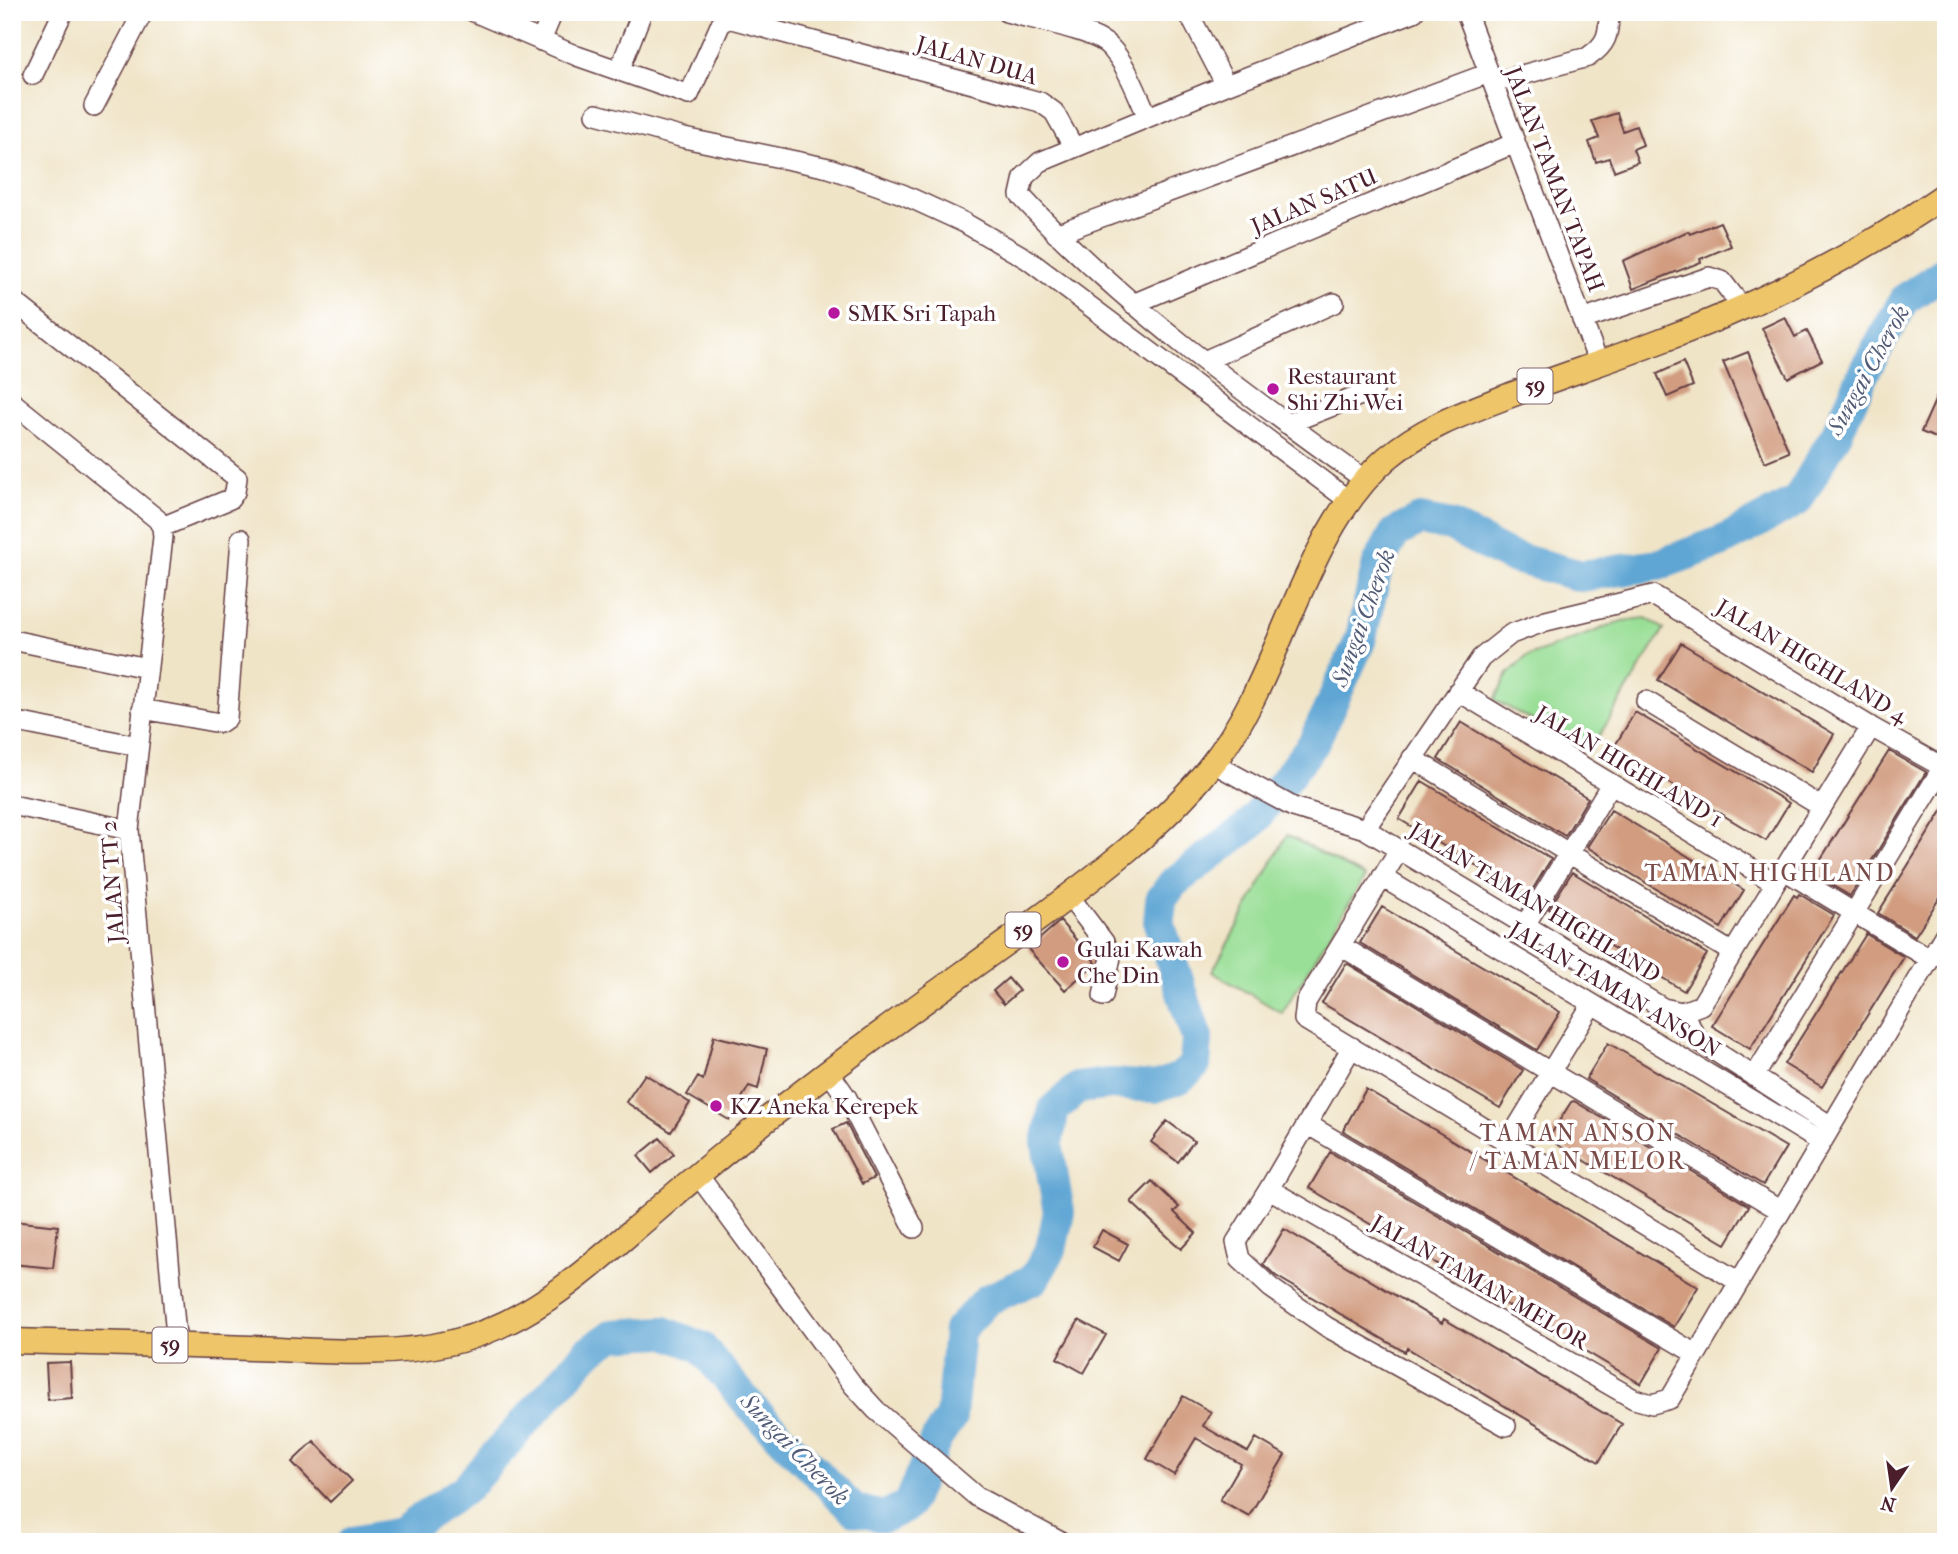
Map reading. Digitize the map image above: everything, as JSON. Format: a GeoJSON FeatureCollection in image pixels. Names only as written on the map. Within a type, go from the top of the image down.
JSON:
{"type":"FeatureCollection","features":[{"type":"Feature","properties":{"kind":"main road","name":"59"},"geometry":{"type":"LineString","coordinates":[[12,1341],[356,1352],[419,1348],[456,1341],[498,1327],[563,1290],[698,1175],[829,1072],[1069,896],[1172,811],[1237,730],[1314,563],[1348,500],[1390,456],[1438,423],[1742,307],[1892,230],[1946,194]]}},
{"type":"Feature","properties":{"kind":"street"},"geometry":{"type":"LineString","coordinates":[[33,75],[63,12]]}},
{"type":"Feature","properties":{"kind":"street"},"geometry":{"type":"LineString","coordinates":[[93,106],[143,12]]}},
{"type":"Feature","properties":{"kind":"street"},"geometry":{"type":"LineString","coordinates":[[474,12],[541,41],[689,95],[725,15]]}},
{"type":"Feature","properties":{"kind":"street"},"geometry":{"type":"LineString","coordinates":[[541,41],[553,12]]}},
{"type":"Feature","properties":{"kind":"street"},"geometry":{"type":"LineString","coordinates":[[619,71],[642,12]]}},
{"type":"Feature","properties":{"kind":"street"},"geometry":{"type":"LineString","coordinates":[[1006,12],[1094,36],[1108,44],[1119,58],[1148,117]]}},
{"type":"Feature","properties":{"kind":"street"},"geometry":{"type":"LineString","coordinates":[[1188,12],[1226,85]]}},
{"type":"Feature","properties":{"kind":"street"},"geometry":{"type":"LineString","coordinates":[[1365,481],[1133,304],[1056,234],[1020,195],[1024,177],[1040,162],[1226,85],[1414,12]]}},
{"type":"Feature","properties":{"kind":"street","name":"JALAN TAMAN TAPAH"},"geometry":{"type":"LineString","coordinates":[[1466,12],[1598,364]]}},
{"type":"Feature","properties":{"kind":"street"},"geometry":{"type":"LineString","coordinates":[[1056,234],[1491,78],[1588,57],[1601,48],[1606,39],[1609,12]]}},
{"type":"Feature","properties":{"kind":"street","name":"JALAN DUA"},"geometry":{"type":"LineString","coordinates":[[725,15],[1040,102],[1054,112],[1074,148]]}},
{"type":"Feature","properties":{"kind":"street"},"geometry":{"type":"LineString","coordinates":[[596,114],[684,138],[829,168],[902,194],[963,222],[1027,259],[1348,500]]}},
{"type":"Feature","properties":{"kind":"street","name":"JALAN SATU"},"geometry":{"type":"LineString","coordinates":[[1133,304],[1515,144]]}},
{"type":"Feature","properties":{"kind":"street"},"geometry":{"type":"LineString","coordinates":[[1582,320],[1709,277],[1722,281],[1742,307]]}},
{"type":"Feature","properties":{"kind":"street"},"geometry":{"type":"LineString","coordinates":[[12,300],[237,478],[235,492],[230,499],[162,527],[157,519],[12,402]]}},
{"type":"Feature","properties":{"kind":"street"},"geometry":{"type":"LineString","coordinates":[[1204,360],[1334,303]]}},
{"type":"Feature","properties":{"kind":"street"},"geometry":{"type":"LineString","coordinates":[[1287,424],[1374,390]]}},
{"type":"Feature","properties":{"kind":"street","name":"JALAN TT 2"},"geometry":{"type":"LineString","coordinates":[[162,527],[130,830],[177,1346]]}},
{"type":"Feature","properties":{"kind":"street"},"geometry":{"type":"LineString","coordinates":[[142,709],[220,723],[227,718],[241,539]]}},
{"type":"Feature","properties":{"kind":"street","name":"JALAN HIGHLAND 4"},"geometry":{"type":"LineString","coordinates":[[1458,691],[1481,658],[1511,634],[1546,621],[1653,595],[1871,727],[1945,768]]}},
{"type":"Feature","properties":{"kind":"street"},"geometry":{"type":"LineString","coordinates":[[12,640],[147,668]]}},
{"type":"Feature","properties":{"kind":"street"},"geometry":{"type":"LineString","coordinates":[[1365,829],[1458,691]]}},
{"type":"Feature","properties":{"kind":"street","name":"JALAN HIGHLAND 1"},"geometry":{"type":"LineString","coordinates":[[1458,691],[1611,784],[1779,877],[1854,913],[1930,959]]}},
{"type":"Feature","properties":{"kind":"street"},"geometry":{"type":"LineString","coordinates":[[1646,701],[1822,807]]}},
{"type":"Feature","properties":{"kind":"street"},"geometry":{"type":"LineString","coordinates":[[12,721],[138,746]]}},
{"type":"Feature","properties":{"kind":"street"},"geometry":{"type":"LineString","coordinates":[[1826,1134],[1754,1077],[1699,1041],[1682,1012],[1701,1005],[1871,727]]}},
{"type":"Feature","properties":{"kind":"street"},"geometry":{"type":"LineString","coordinates":[[1412,758],[1733,953]]}},
{"type":"Feature","properties":{"kind":"street","name":"JALAN TAMAN HIGHLAND"},"geometry":{"type":"LineString","coordinates":[[1213,763],[1293,807],[1365,829],[1664,1008],[1682,1012]]}},
{"type":"Feature","properties":{"kind":"street"},"geometry":{"type":"LineString","coordinates":[[1754,1077],[1945,768]]}},
{"type":"Feature","properties":{"kind":"street"},"geometry":{"type":"LineString","coordinates":[[1525,925],[1611,784]]}},
{"type":"Feature","properties":{"kind":"street"},"geometry":{"type":"LineString","coordinates":[[12,805],[130,830]]}},
{"type":"Feature","properties":{"kind":"street"},"geometry":{"type":"LineString","coordinates":[[1399,850],[1306,1002],[1304,1019],[1739,1282]]}},
{"type":"Feature","properties":{"kind":"street","name":"JALAN TAMAN ANSON"},"geometry":{"type":"LineString","coordinates":[[1382,877],[1592,1004],[1826,1134]]}},
{"type":"Feature","properties":{"kind":"street"},"geometry":{"type":"LineString","coordinates":[[1069,896],[1104,942],[1111,957],[1103,996]]}},
{"type":"Feature","properties":{"kind":"street"},"geometry":{"type":"LineString","coordinates":[[1307,1124],[1696,1354],[1946,932]]}},
{"type":"Feature","properties":{"kind":"street"},"geometry":{"type":"LineString","coordinates":[[1340,946],[1781,1211]]}},
{"type":"Feature","properties":{"kind":"street"},"geometry":{"type":"LineString","coordinates":[[1508,1142],[1592,1004]]}},
{"type":"Feature","properties":{"kind":"street"},"geometry":{"type":"LineString","coordinates":[[1352,1048],[1236,1242],[1240,1259],[1270,1288],[1327,1327],[1506,1426]]}},
{"type":"Feature","properties":{"kind":"street"},"geometry":{"type":"LineString","coordinates":[[829,1072],[847,1098],[914,1228]]}},
{"type":"Feature","properties":{"kind":"street"},"geometry":{"type":"LineString","coordinates":[[698,1175],[853,1385],[876,1410],[977,1497],[1061,1542]]}},
{"type":"Feature","properties":{"kind":"street","name":"JALAN TAMAN MELOR"},"geometry":{"type":"LineString","coordinates":[[1269,1189],[1634,1399],[1652,1404],[1670,1399],[1696,1354]]}},
{"type":"Feature","properties":{"kind":"green space"},"geometry":{"type":"Polygon","coordinates":[[[1646,618],[1664,629],[1590,751],[1494,700],[1508,674],[1526,657],[1622,621],[1646,618]]]}},
{"type":"Feature","properties":{"kind":"green space"},"geometry":{"type":"Polygon","coordinates":[[[1287,835],[1365,877],[1282,1013],[1212,972],[1287,835]]]}},
{"type":"Feature","properties":{"kind":"building"},"geometry":{"type":"Polygon","coordinates":[[[1617,113],[1623,131],[1636,126],[1643,145],[1633,149],[1638,162],[1614,171],[1609,158],[1596,162],[1589,142],[1599,138],[1592,121],[1617,113]]]}},
{"type":"Feature","properties":{"kind":"building"},"geometry":{"type":"Polygon","coordinates":[[[1720,222],[1731,246],[1700,259],[1701,262],[1633,289],[1623,261],[1688,231],[1690,234],[1720,222]]]}},
{"type":"Feature","properties":{"kind":"building"},"geometry":{"type":"Polygon","coordinates":[[[1785,317],[1795,337],[1807,331],[1822,360],[1788,378],[1762,328],[1785,317]]]}},
{"type":"Feature","properties":{"kind":"building"},"geometry":{"type":"Polygon","coordinates":[[[1748,352],[1789,452],[1765,462],[1723,362],[1748,352]]]}},
{"type":"Feature","properties":{"kind":"building"},"geometry":{"type":"Polygon","coordinates":[[[1683,362],[1693,386],[1667,397],[1657,374],[1683,362]]]}},
{"type":"Feature","properties":{"kind":"building"},"geometry":{"type":"Polygon","coordinates":[[[1946,376],[1946,442],[1921,432],[1946,376]]]}},
{"type":"Feature","properties":{"kind":"building"},"geometry":{"type":"Polygon","coordinates":[[[1681,643],[1834,734],[1812,772],[1658,680],[1681,643]]]}},
{"type":"Feature","properties":{"kind":"building"},"geometry":{"type":"Polygon","coordinates":[[[1635,712],[1789,803],[1766,841],[1613,749],[1635,712]]]}},
{"type":"Feature","properties":{"kind":"building"},"geometry":{"type":"Polygon","coordinates":[[[1461,722],[1588,798],[1565,836],[1438,759],[1461,722]]]}},
{"type":"Feature","properties":{"kind":"building"},"geometry":{"type":"Polygon","coordinates":[[[1889,751],[1926,772],[1850,896],[1812,873],[1889,751]]]}},
{"type":"Feature","properties":{"kind":"building"},"geometry":{"type":"Polygon","coordinates":[[[1422,781],[1551,859],[1528,897],[1399,819],[1422,781]]]}},
{"type":"Feature","properties":{"kind":"building"},"geometry":{"type":"Polygon","coordinates":[[[1946,805],[1946,888],[1915,936],[1878,913],[1946,805]]]}},
{"type":"Feature","properties":{"kind":"building"},"geometry":{"type":"Polygon","coordinates":[[[1611,810],[1744,890],[1721,928],[1587,847],[1611,810]]]}},
{"type":"Feature","properties":{"kind":"building"},"geometry":{"type":"Polygon","coordinates":[[[1572,872],[1707,954],[1684,991],[1549,909],[1572,872]]]}},
{"type":"Feature","properties":{"kind":"building"},"geometry":{"type":"Polygon","coordinates":[[[1799,894],[1834,915],[1750,1049],[1712,1026],[1794,895],[1797,897],[1799,894]]]}},
{"type":"Feature","properties":{"kind":"building"},"geometry":{"type":"Polygon","coordinates":[[[1382,907],[1560,1012],[1537,1050],[1360,943],[1382,907]]]}},
{"type":"Feature","properties":{"kind":"building"},"geometry":{"type":"Polygon","coordinates":[[[1060,921],[1096,963],[1065,990],[1028,949],[1060,921]]]}},
{"type":"Feature","properties":{"kind":"building"},"geometry":{"type":"Polygon","coordinates":[[[1866,934],[1904,957],[1822,1087],[1784,1064],[1866,934]]]}},
{"type":"Feature","properties":{"kind":"building"},"geometry":{"type":"Polygon","coordinates":[[[1348,964],[1523,1070],[1500,1108],[1322,1003],[1348,964]]]}},
{"type":"Feature","properties":{"kind":"building"},"geometry":{"type":"Polygon","coordinates":[[[1008,978],[1019,991],[1004,1004],[993,991],[1008,978]]]}},
{"type":"Feature","properties":{"kind":"building"},"geometry":{"type":"Polygon","coordinates":[[[714,1036],[767,1049],[758,1089],[749,1086],[729,1120],[687,1095],[698,1077],[703,1080],[714,1036]]]}},
{"type":"Feature","properties":{"kind":"building"},"geometry":{"type":"Polygon","coordinates":[[[1608,1043],[1786,1147],[1763,1185],[1586,1079],[1608,1043]]]}},
{"type":"Feature","properties":{"kind":"building"},"geometry":{"type":"Polygon","coordinates":[[[645,1074],[690,1103],[671,1132],[626,1102],[645,1074]]]}},
{"type":"Feature","properties":{"kind":"building"},"geometry":{"type":"Polygon","coordinates":[[[1366,1089],[1698,1287],[1674,1327],[1343,1131],[1366,1089]]]}},
{"type":"Feature","properties":{"kind":"building"},"geometry":{"type":"Polygon","coordinates":[[[1574,1101],[1749,1206],[1726,1244],[1548,1139],[1574,1101]]]}},
{"type":"Feature","properties":{"kind":"building"},"geometry":{"type":"Polygon","coordinates":[[[1167,1121],[1194,1141],[1178,1162],[1151,1142],[1167,1121]]]}},
{"type":"Feature","properties":{"kind":"building"},"geometry":{"type":"Polygon","coordinates":[[[846,1123],[874,1178],[862,1184],[833,1129],[846,1123]]]}},
{"type":"Feature","properties":{"kind":"building"},"geometry":{"type":"Polygon","coordinates":[[[660,1138],[674,1154],[652,1173],[638,1156],[660,1138]]]}},
{"type":"Feature","properties":{"kind":"building"},"geometry":{"type":"Polygon","coordinates":[[[1330,1152],[1662,1348],[1641,1384],[1309,1188],[1330,1152]]]}},
{"type":"Feature","properties":{"kind":"building"},"geometry":{"type":"Polygon","coordinates":[[[1152,1181],[1179,1207],[1174,1212],[1196,1233],[1181,1249],[1131,1202],[1152,1181]]]}},
{"type":"Feature","properties":{"kind":"building"},"geometry":{"type":"Polygon","coordinates":[[[12,1221],[58,1226],[53,1268],[12,1264],[12,1221]]]}},
{"type":"Feature","properties":{"kind":"building"},"geometry":{"type":"Polygon","coordinates":[[[1284,1229],[1442,1323],[1444,1319],[1622,1424],[1599,1462],[1407,1348],[1405,1352],[1276,1276],[1263,1264],[1284,1229]]]}},
{"type":"Feature","properties":{"kind":"building"},"geometry":{"type":"Polygon","coordinates":[[[1102,1230],[1128,1244],[1119,1261],[1093,1247],[1102,1230]]]}},
{"type":"Feature","properties":{"kind":"building"},"geometry":{"type":"Polygon","coordinates":[[[1079,1320],[1106,1335],[1084,1373],[1057,1358],[1079,1320]]]}},
{"type":"Feature","properties":{"kind":"building"},"geometry":{"type":"Polygon","coordinates":[[[70,1362],[72,1398],[48,1400],[46,1363],[70,1362]]]}},
{"type":"Feature","properties":{"kind":"building"},"geometry":{"type":"Polygon","coordinates":[[[1183,1396],[1211,1412],[1203,1426],[1248,1452],[1256,1438],[1285,1455],[1249,1516],[1220,1500],[1241,1464],[1196,1438],[1174,1475],[1147,1459],[1183,1396]]]}},
{"type":"Feature","properties":{"kind":"building"},"geometry":{"type":"Polygon","coordinates":[[[314,1441],[352,1481],[330,1502],[292,1462],[314,1441]]]}},
{"type":"Feature","properties":{"kind":"waterway","name":"Sungai Cherok"},"geometry":{"type":"LineString","coordinates":[[353,1542],[400,1533],[465,1489],[588,1352],[613,1335],[664,1332],[701,1347],[753,1409],[854,1510],[884,1517],[908,1505],[937,1438],[951,1417],[959,1330],[987,1300],[1034,1279],[1051,1249],[1059,1212],[1047,1143],[1054,1109],[1078,1088],[1110,1084],[1155,1087],[1180,1078],[1195,1065],[1197,1038],[1159,923],[1161,900],[1173,883],[1251,824],[1313,744],[1360,641],[1378,564],[1395,533],[1420,520],[1451,526],[1508,556],[1581,576],[1658,565],[1723,541],[1797,501],[1837,433],[1866,368],[1905,299],[1946,271]]}},
{"type":"Feature","properties":{"kind":"place","name":"SMK Sri Tapah"},"geometry":{"type":"Point","coordinates":[834,313]}},
{"type":"Feature","properties":{"kind":"place","name":"Restaurant Shi Zhi Wei"},"geometry":{"type":"Point","coordinates":[1273,389]}},
{"type":"Feature","properties":{"kind":"place","name":"Gulai Kawah Che Din"},"geometry":{"type":"Point","coordinates":[1063,962]}},
{"type":"Feature","properties":{"kind":"place","name":"KZ Aneka Kerepek"},"geometry":{"type":"Point","coordinates":[716,1106]}},
{"type":"Feature","properties":{"kind":"district","name":"TAMAN HIGHLAND"},"geometry":{"type":"Point","coordinates":[1770,873]}},
{"type":"Feature","properties":{"kind":"district","name":"TAMAN ANSON / TAMAN MELOR"},"geometry":{"type":"Point","coordinates":[1578,1147]}}]}
